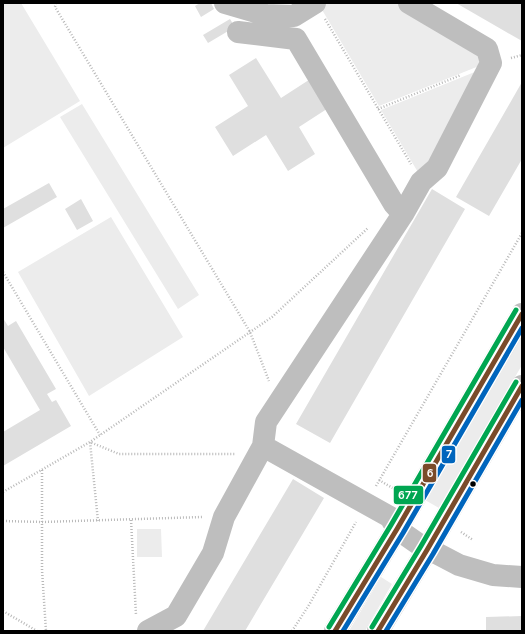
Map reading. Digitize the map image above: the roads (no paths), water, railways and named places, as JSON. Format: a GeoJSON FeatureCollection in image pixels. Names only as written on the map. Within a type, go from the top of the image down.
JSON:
{"type":"FeatureCollection","features":[{"type":"Feature","properties":{"kind":"street"},"geometry":{"type":"LineString","coordinates":[[225,3],[242,6],[266,15],[294,16],[318,7]]}},
{"type":"Feature","properties":{"kind":"street"},"geometry":{"type":"LineString","coordinates":[[142,623],[176,616],[213,553],[224,517],[264,446],[266,422],[403,214],[421,182],[437,168],[492,63],[487,49],[410,3]]}},
{"type":"Feature","properties":{"kind":"street"},"geometry":{"type":"LineString","coordinates":[[296,39],[318,7]]}},
{"type":"Feature","properties":{"kind":"street"},"geometry":{"type":"LineString","coordinates":[[238,32],[296,39]]}},
{"type":"Feature","properties":{"kind":"street"},"geometry":{"type":"LineString","coordinates":[[296,39],[394,204],[403,214]]}},
{"type":"Feature","properties":{"kind":"street"},"geometry":{"type":"LineString","coordinates":[[335,631],[397,529],[522,314]]}},
{"type":"Feature","properties":{"kind":"street"},"geometry":{"type":"LineString","coordinates":[[378,631],[522,386]]}},
{"type":"Feature","properties":{"kind":"street"},"geometry":{"type":"LineString","coordinates":[[264,446],[390,517],[397,529],[427,550],[459,565],[493,575],[522,577]]}}]}
